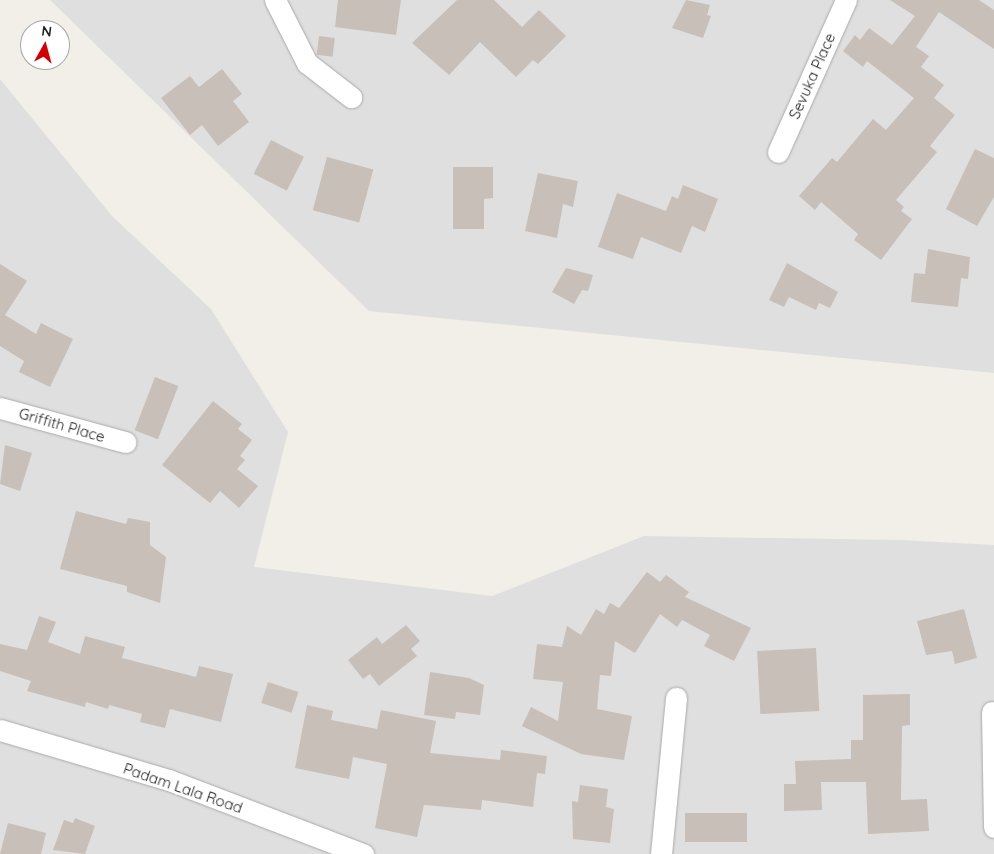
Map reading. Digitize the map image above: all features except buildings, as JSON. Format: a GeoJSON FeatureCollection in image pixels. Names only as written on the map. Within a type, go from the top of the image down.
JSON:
{"type":"FeatureCollection","features":[{"type":"Feature","properties":{"kind":"street"},"geometry":{"type":"LineString","coordinates":[[276,0],[307,63],[351,96]]}},
{"type":"Feature","properties":{"kind":"street","name":"Sevuka Place"},"geometry":{"type":"LineString","coordinates":[[778,152],[846,0]]}},
{"type":"Feature","properties":{"kind":"street","name":"Griffith Place"},"geometry":{"type":"LineString","coordinates":[[0,408],[125,442]]}},
{"type":"Feature","properties":{"kind":"street"},"geometry":{"type":"LineString","coordinates":[[662,854],[676,698]]}},
{"type":"Feature","properties":{"kind":"street"},"geometry":{"type":"LineString","coordinates":[[992,712],[994,826]]}},
{"type":"Feature","properties":{"kind":"street","name":"Padam Lala Road"},"geometry":{"type":"LineString","coordinates":[[0,730],[169,780],[363,854]]}},
{"type":"Feature","properties":{"kind":"shaded area"},"geometry":{"type":"Polygon","coordinates":[[[50,0],[994,0],[994,373],[369,311],[50,0]]]}},
{"type":"Feature","properties":{"kind":"shaded area"},"geometry":{"type":"Polygon","coordinates":[[[0,79],[112,216],[211,309],[288,432],[254,567],[492,596],[644,536],[900,540],[994,545],[994,854],[0,854],[0,79]]]}}]}
